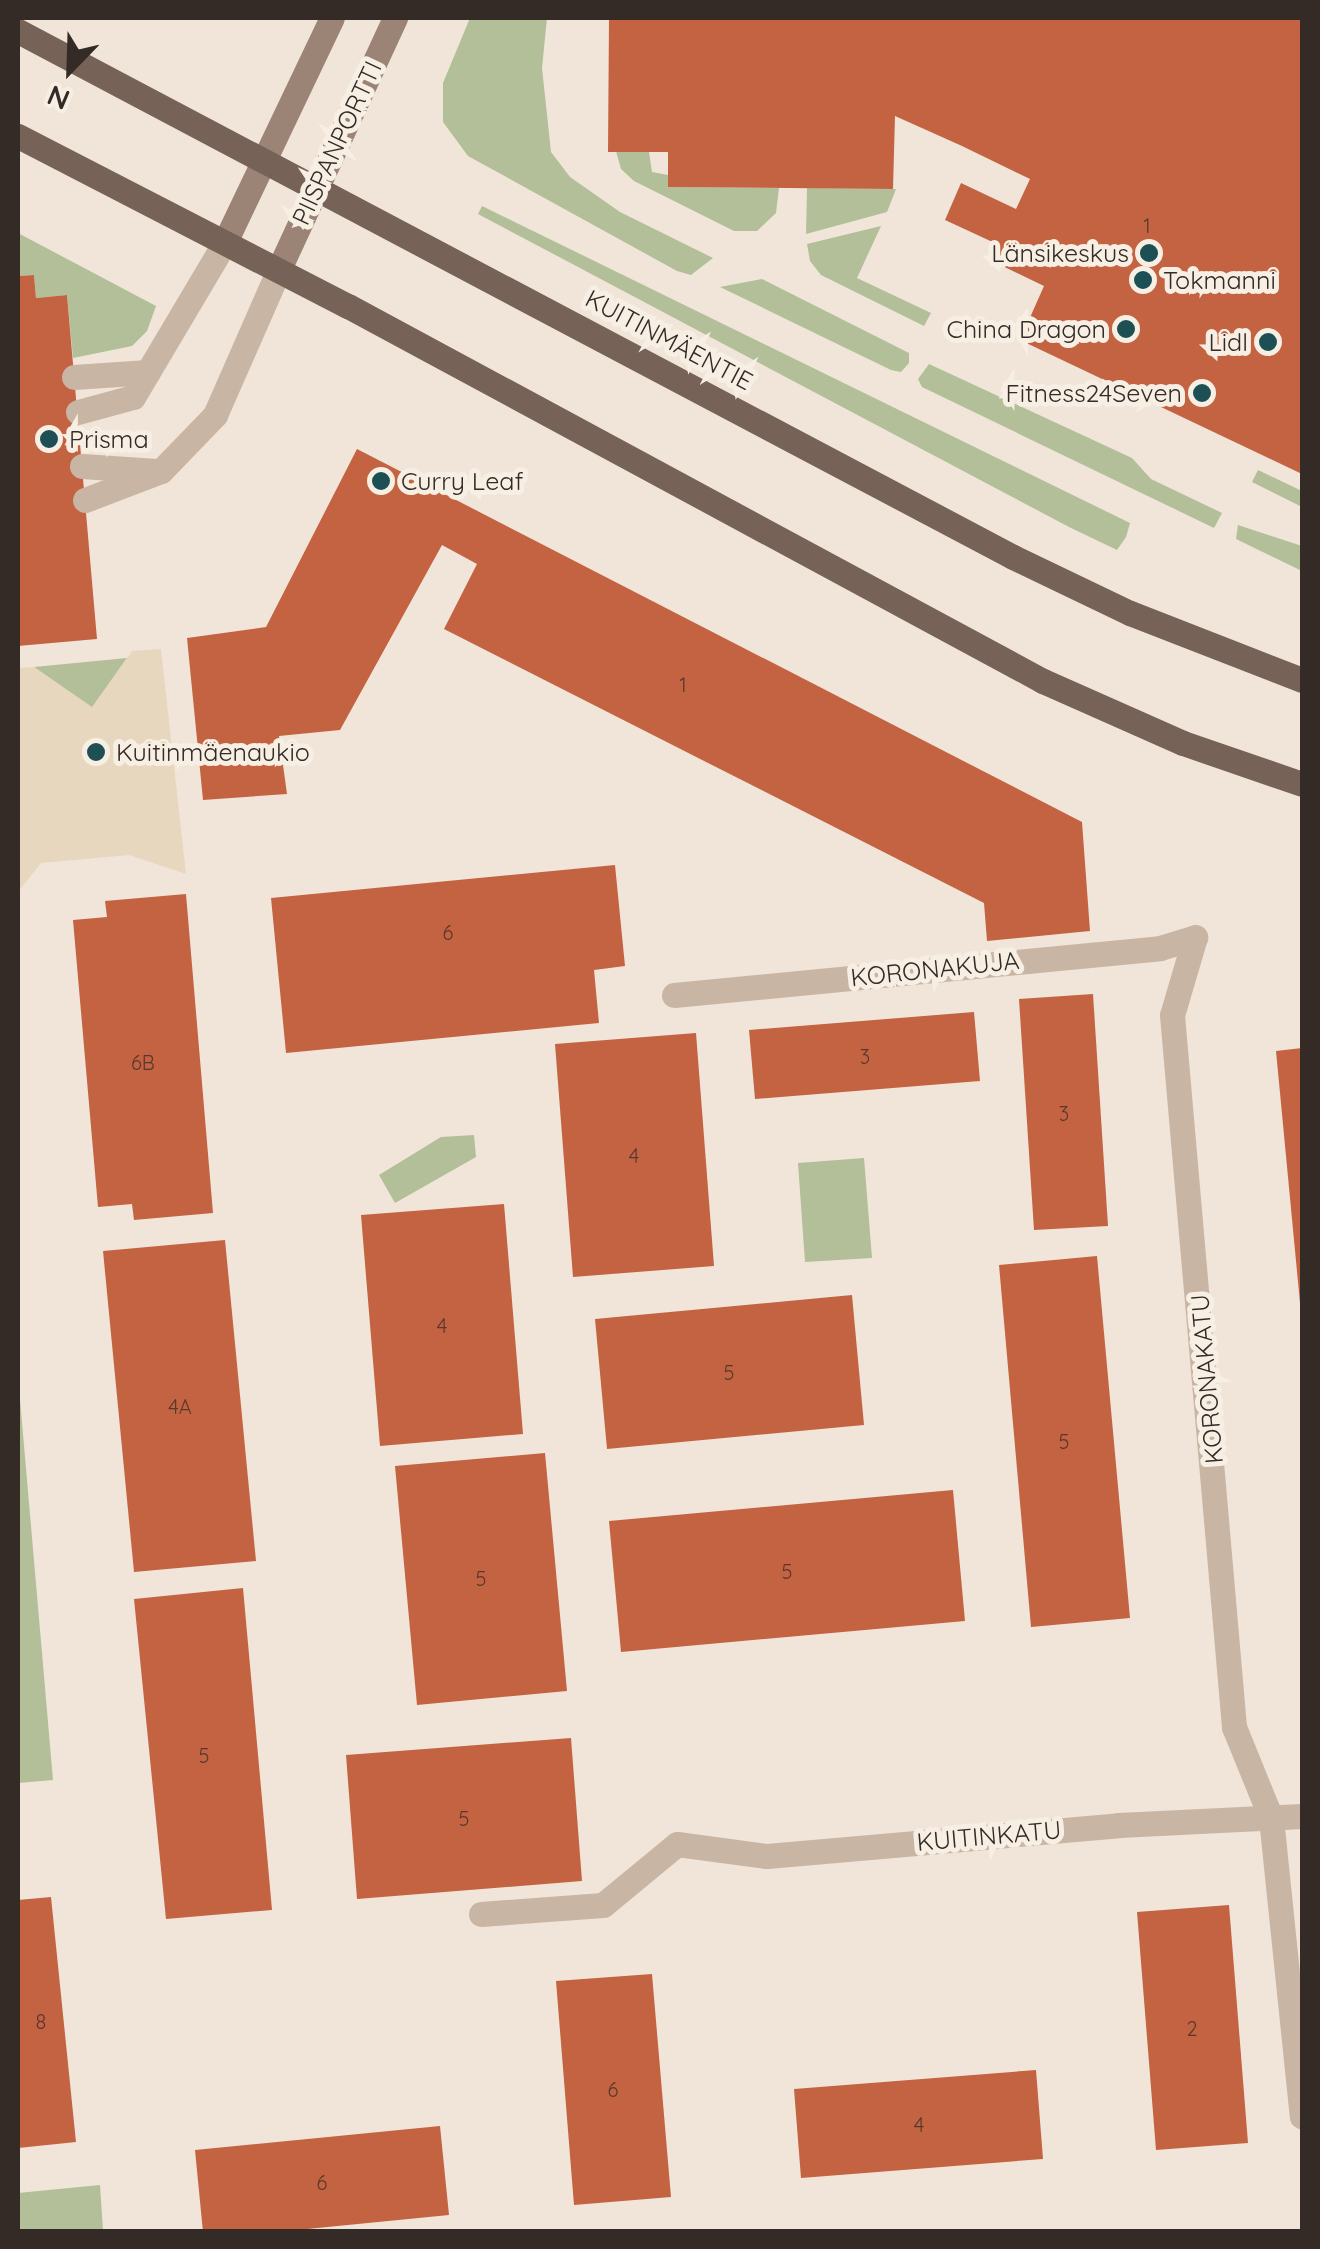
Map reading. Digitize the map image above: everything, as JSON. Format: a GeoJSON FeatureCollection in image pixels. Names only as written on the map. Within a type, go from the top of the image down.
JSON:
{"type":"FeatureCollection","features":[{"type":"Feature","properties":{"kind":"main road","name":"KUITINMÄENTIE"},"geometry":{"type":"LineString","coordinates":[[18,31],[1013,557],[1130,613],[1302,680]]}},
{"type":"Feature","properties":{"kind":"main road"},"geometry":{"type":"LineString","coordinates":[[18,136],[279,269],[1043,681],[1182,744],[1302,784]]}},
{"type":"Feature","properties":{"kind":"street"},"geometry":{"type":"LineString","coordinates":[[78,412],[133,397],[226,242],[332,18]]}},
{"type":"Feature","properties":{"kind":"street","name":"PIISPANPORTTI"},"geometry":{"type":"LineString","coordinates":[[279,269],[395,18]]}},
{"type":"Feature","properties":{"kind":"street"},"geometry":{"type":"LineString","coordinates":[[85,500],[162,471],[216,415],[279,269]]}},
{"type":"Feature","properties":{"kind":"street"},"geometry":{"type":"LineString","coordinates":[[74,377],[148,372]]}},
{"type":"Feature","properties":{"kind":"street"},"geometry":{"type":"LineString","coordinates":[[82,466],[162,471]]}},
{"type":"Feature","properties":{"kind":"street","name":"KORONAKUJA"},"geometry":{"type":"LineString","coordinates":[[674,995],[1160,948],[1196,937]]}},
{"type":"Feature","properties":{"kind":"street","name":"KORONAKATU"},"geometry":{"type":"LineString","coordinates":[[1196,937],[1172,1015],[1225,1628],[1234,1727],[1272,1818],[1302,2116]]}},
{"type":"Feature","properties":{"kind":"street","name":"KUITINKATU"},"geometry":{"type":"LineString","coordinates":[[481,1914],[603,1904],[678,1844],[767,1856],[1302,1816]]}},
{"type":"Feature","properties":{"kind":"green space"},"geometry":{"type":"Polygon","coordinates":[[[470,18],[547,18],[542,68],[551,152],[570,177],[620,212],[713,258],[691,275],[677,271],[468,156],[443,122],[443,83],[470,18]]]}},
{"type":"Feature","properties":{"kind":"green space"},"geometry":{"type":"Polygon","coordinates":[[[616,151],[649,152],[652,172],[668,175],[668,187],[779,188],[776,213],[757,231],[734,231],[634,181],[621,169],[616,151]]]}},
{"type":"Feature","properties":{"kind":"green space"},"geometry":{"type":"Polygon","coordinates":[[[807,188],[896,189],[887,212],[806,234],[807,188]]]}},
{"type":"Feature","properties":{"kind":"green space"},"geometry":{"type":"Polygon","coordinates":[[[482,206],[1130,523],[1126,537],[1117,550],[1069,527],[478,214],[482,206]]]}},
{"type":"Feature","properties":{"kind":"green space"},"geometry":{"type":"Polygon","coordinates":[[[881,226],[857,278],[931,313],[924,326],[821,275],[810,261],[807,244],[881,226]]]}},
{"type":"Feature","properties":{"kind":"green space"},"geometry":{"type":"Polygon","coordinates":[[[18,233],[156,306],[147,331],[132,346],[73,358],[67,295],[36,298],[34,275],[18,276],[18,233]]]}},
{"type":"Feature","properties":{"kind":"green space"},"geometry":{"type":"Polygon","coordinates":[[[762,279],[909,353],[909,363],[901,372],[891,370],[720,287],[762,279]]]}},
{"type":"Feature","properties":{"kind":"green space"},"geometry":{"type":"Polygon","coordinates":[[[929,364],[1132,458],[1151,479],[1222,513],[1214,528],[922,387],[918,379],[929,364]]]}},
{"type":"Feature","properties":{"kind":"green space"},"geometry":{"type":"Polygon","coordinates":[[[1258,470],[1302,491],[1302,507],[1252,482],[1258,470]]]}},
{"type":"Feature","properties":{"kind":"green space"},"geometry":{"type":"Polygon","coordinates":[[[1238,525],[1302,546],[1302,571],[1236,539],[1238,525]]]}},
{"type":"Feature","properties":{"kind":"green space"},"geometry":{"type":"Polygon","coordinates":[[[127,658],[92,708],[34,667],[127,658]]]}},
{"type":"Feature","properties":{"kind":"green space"},"geometry":{"type":"Polygon","coordinates":[[[474,1135],[476,1157],[395,1203],[379,1175],[441,1137],[474,1135]]]}},
{"type":"Feature","properties":{"kind":"green space"},"geometry":{"type":"Polygon","coordinates":[[[864,1158],[872,1258],[805,1262],[798,1163],[864,1158]]]}},
{"type":"Feature","properties":{"kind":"green space"},"geometry":{"type":"Polygon","coordinates":[[[18,1376],[53,1780],[18,1783],[18,1376]]]}},
{"type":"Feature","properties":{"kind":"green space"},"geometry":{"type":"Polygon","coordinates":[[[100,2185],[103,2231],[18,2231],[18,2193],[100,2185]]]}},
{"type":"Feature","properties":{"kind":"shaded area","name":"Kuitinmäenaukio"},"geometry":{"type":"Polygon","coordinates":[[[161,649],[186,874],[129,855],[41,863],[18,892],[18,668],[34,667],[92,707],[132,651],[161,649]]]}},
{"type":"Feature","properties":{"kind":"building","name":"Länsikeskus"},"geometry":{"type":"Polygon","coordinates":[[[609,18],[1302,18],[1302,474],[1020,340],[1044,286],[992,261],[999,245],[945,220],[961,183],[1016,209],[1030,179],[962,146],[895,116],[893,189],[668,187],[668,152],[608,152],[609,18]]]}},
{"type":"Feature","properties":{"kind":"building","name":"Prisma"},"geometry":{"type":"Polygon","coordinates":[[[34,275],[36,298],[67,295],[97,639],[18,646],[18,276],[34,275]]]}},
{"type":"Feature","properties":{"kind":"building"},"geometry":{"type":"Polygon","coordinates":[[[357,449],[1082,822],[1090,931],[987,941],[984,903],[444,629],[477,564],[442,545],[340,730],[279,736],[287,794],[203,800],[187,638],[266,627],[357,449]]]}},
{"type":"Feature","properties":{"kind":"building"},"geometry":{"type":"Polygon","coordinates":[[[615,865],[625,966],[594,970],[599,1023],[286,1053],[271,898],[615,865]]]}},
{"type":"Feature","properties":{"kind":"building"},"geometry":{"type":"Polygon","coordinates":[[[186,894],[213,1213],[134,1220],[132,1204],[98,1207],[73,920],[107,917],[105,901],[186,894]]]}},
{"type":"Feature","properties":{"kind":"building"},"geometry":{"type":"Polygon","coordinates":[[[1093,994],[1108,1226],[1034,1230],[1019,999],[1093,994]]]}},
{"type":"Feature","properties":{"kind":"building"},"geometry":{"type":"Polygon","coordinates":[[[974,1012],[980,1081],[755,1099],[749,1030],[974,1012]]]}},
{"type":"Feature","properties":{"kind":"building"},"geometry":{"type":"Polygon","coordinates":[[[696,1033],[714,1266],[573,1277],[555,1044],[696,1033]]]}},
{"type":"Feature","properties":{"kind":"building"},"geometry":{"type":"Polygon","coordinates":[[[1302,1048],[1302,1303],[1300,1303],[1276,1051],[1302,1048]]]}},
{"type":"Feature","properties":{"kind":"building"},"geometry":{"type":"Polygon","coordinates":[[[504,1204],[523,1434],[380,1446],[361,1215],[504,1204]]]}},
{"type":"Feature","properties":{"kind":"building"},"geometry":{"type":"Polygon","coordinates":[[[225,1240],[256,1561],[134,1572],[103,1251],[225,1240]]]}},
{"type":"Feature","properties":{"kind":"building"},"geometry":{"type":"Polygon","coordinates":[[[1097,1256],[1130,1618],[1031,1627],[999,1265],[1097,1256]]]}},
{"type":"Feature","properties":{"kind":"building"},"geometry":{"type":"Polygon","coordinates":[[[852,1295],[864,1425],[607,1449],[595,1319],[852,1295]]]}},
{"type":"Feature","properties":{"kind":"building"},"geometry":{"type":"Polygon","coordinates":[[[545,1453],[567,1691],[417,1705],[395,1466],[545,1453]]]}},
{"type":"Feature","properties":{"kind":"building"},"geometry":{"type":"Polygon","coordinates":[[[953,1490],[965,1621],[621,1652],[609,1521],[953,1490]]]}},
{"type":"Feature","properties":{"kind":"building"},"geometry":{"type":"Polygon","coordinates":[[[243,1588],[272,1910],[166,1919],[134,1599],[243,1588]]]}},
{"type":"Feature","properties":{"kind":"building"},"geometry":{"type":"Polygon","coordinates":[[[571,1738],[582,1881],[357,1899],[346,1755],[571,1738]]]}},
{"type":"Feature","properties":{"kind":"building"},"geometry":{"type":"Polygon","coordinates":[[[51,1897],[76,2142],[18,2148],[18,1900],[51,1897]]]}},
{"type":"Feature","properties":{"kind":"building"},"geometry":{"type":"Polygon","coordinates":[[[1229,1905],[1248,2143],[1156,2150],[1137,1912],[1229,1905]]]}},
{"type":"Feature","properties":{"kind":"building"},"geometry":{"type":"Polygon","coordinates":[[[652,1974],[671,2197],[574,2205],[556,1981],[652,1974]]]}},
{"type":"Feature","properties":{"kind":"building"},"geometry":{"type":"Polygon","coordinates":[[[1036,2070],[1043,2159],[801,2178],[794,2089],[1036,2070]]]}},
{"type":"Feature","properties":{"kind":"building"},"geometry":{"type":"Polygon","coordinates":[[[440,2126],[449,2215],[277,2232],[203,2232],[195,2150],[440,2126]]]}},
{"type":"Feature","properties":{"kind":"place","name":"Länsikeskus"},"geometry":{"type":"Point","coordinates":[1149,253]}},
{"type":"Feature","properties":{"kind":"place","name":"Tokmanni"},"geometry":{"type":"Point","coordinates":[1143,280]}},
{"type":"Feature","properties":{"kind":"place","name":"China Dragon"},"geometry":{"type":"Point","coordinates":[1126,329]}},
{"type":"Feature","properties":{"kind":"place","name":"Lidl"},"geometry":{"type":"Point","coordinates":[1268,342]}},
{"type":"Feature","properties":{"kind":"place","name":"Fitness24Seven"},"geometry":{"type":"Point","coordinates":[1202,393]}},
{"type":"Feature","properties":{"kind":"place","name":"Prisma"},"geometry":{"type":"Point","coordinates":[49,439]}},
{"type":"Feature","properties":{"kind":"place","name":"Curry Leaf"},"geometry":{"type":"Point","coordinates":[381,481]}},
{"type":"Feature","properties":{"kind":"place","name":"Kuitinmäenaukio"},"geometry":{"type":"Point","coordinates":[96,752]}}]}
